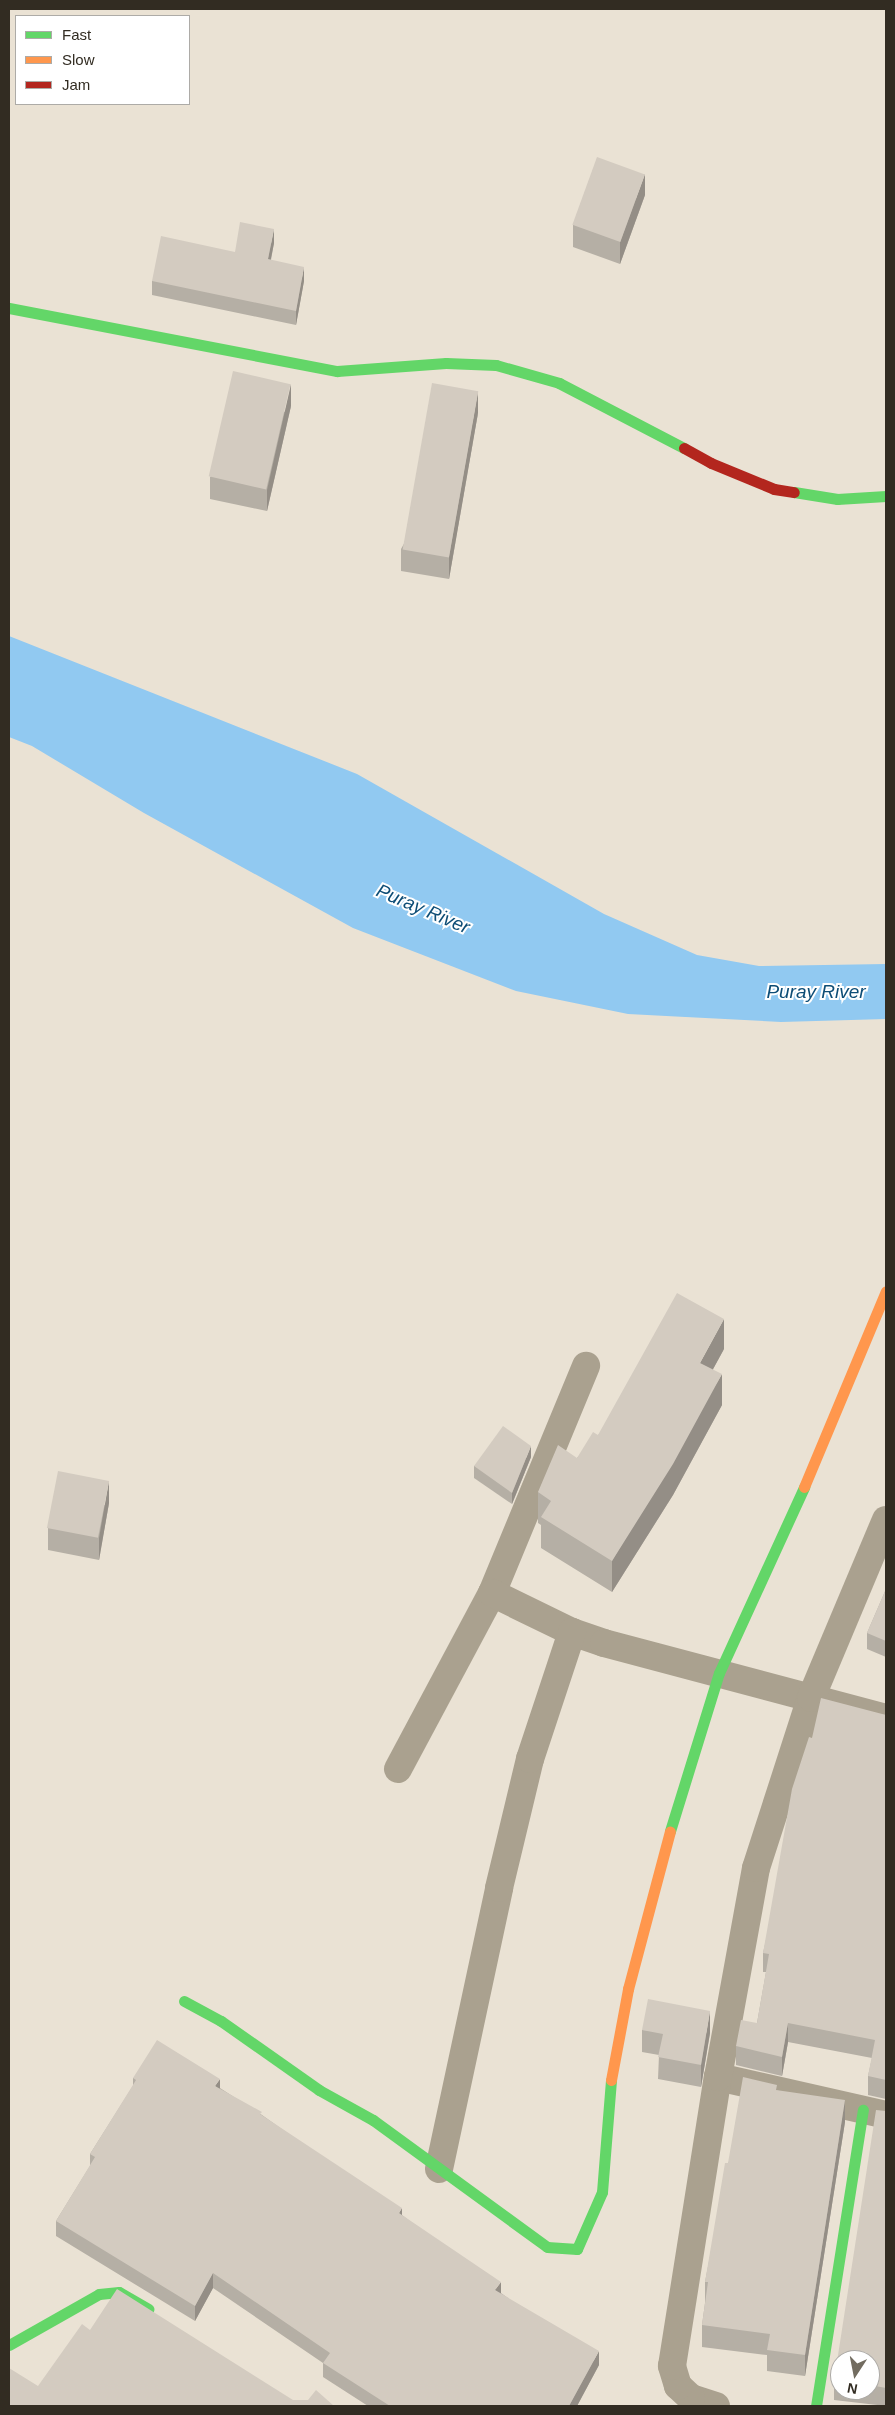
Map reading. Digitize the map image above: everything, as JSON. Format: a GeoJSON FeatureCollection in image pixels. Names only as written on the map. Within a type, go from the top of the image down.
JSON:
{"type":"FeatureCollection","features":[{"type":"Feature","properties":{"kind":"street"},"geometry":{"type":"LineString","coordinates":[[9,308],[336,371],[446,363],[496,365],[559,383],[636,420],[711,463],[774,489],[837,500],[886,496]]}},
{"type":"Feature","properties":{"kind":"street"},"geometry":{"type":"LineString","coordinates":[[184,2002],[221,2021],[319,2090],[372,2120],[546,2247],[577,2249],[602,2192],[608,2093],[628,1990],[668,1839],[719,1673],[792,1515],[886,1291]]}},
{"type":"Feature","properties":{"kind":"street"},"geometry":{"type":"LineString","coordinates":[[398,1769],[492,1593],[586,1366]]}},
{"type":"Feature","properties":{"kind":"street"},"geometry":{"type":"LineString","coordinates":[[716,2406],[691,2398],[678,2386],[672,2366],[718,2077],[759,1854],[811,1698],[886,1520]]}},
{"type":"Feature","properties":{"kind":"street"},"geometry":{"type":"LineString","coordinates":[[492,1593],[572,1632],[886,1718]]}},
{"type":"Feature","properties":{"kind":"street"},"geometry":{"type":"LineString","coordinates":[[439,2169],[499,1888],[530,1759],[572,1632]]}},
{"type":"Feature","properties":{"kind":"street"},"geometry":{"type":"LineString","coordinates":[[718,2077],[875,2113],[816,2406]]}},
{"type":"Feature","properties":{"kind":"street"},"geometry":{"type":"LineString","coordinates":[[9,2345],[100,2294],[118,2292],[160,2317]]}},
{"type":"Feature","properties":{"kind":"water","name":"Puray River"},"geometry":{"type":"Polygon","coordinates":[[[9,636],[357,774],[604,914],[697,955],[759,966],[886,964],[886,1019],[781,1022],[628,1014],[516,991],[353,928],[144,813],[32,746],[9,737],[9,636]]]}},
{"type":"Feature","properties":{"kind":"building"},"geometry":{"type":"Polygon","coordinates":[[[597,157],[645,174],[620,242],[572,225],[597,157]]]}},
{"type":"Feature","properties":{"kind":"building"},"geometry":{"type":"Polygon","coordinates":[[[240,222],[274,229],[268,259],[304,267],[296,311],[152,281],[161,236],[235,252],[240,222]]]}},
{"type":"Feature","properties":{"kind":"building"},"geometry":{"type":"Polygon","coordinates":[[[233,371],[290,384],[266,490],[209,476],[233,371]]]}},
{"type":"Feature","properties":{"kind":"building"},"geometry":{"type":"Polygon","coordinates":[[[432,383],[478,391],[449,558],[403,549],[432,383]]]}},
{"type":"Feature","properties":{"kind":"building"},"geometry":{"type":"Polygon","coordinates":[[[677,1293],[724,1319],[700,1363],[722,1374],[673,1464],[612,1561],[541,1517],[551,1501],[538,1492],[558,1445],[577,1458],[593,1432],[598,1435],[677,1293]]]}},
{"type":"Feature","properties":{"kind":"building"},"geometry":{"type":"Polygon","coordinates":[[[503,1426],[531,1446],[512,1493],[474,1466],[503,1426]]]}},
{"type":"Feature","properties":{"kind":"building"},"geometry":{"type":"Polygon","coordinates":[[[58,1471],[109,1481],[98,1538],[47,1528],[58,1471]]]}},
{"type":"Feature","properties":{"kind":"building"},"geometry":{"type":"Polygon","coordinates":[[[886,1589],[886,1641],[867,1633],[886,1589]]]}},
{"type":"Feature","properties":{"kind":"building"},"geometry":{"type":"Polygon","coordinates":[[[821,1698],[886,1715],[886,2080],[868,2076],[875,2040],[788,2023],[782,2057],[736,2046],[741,2020],[757,2023],[769,1954],[763,1953],[792,1789],[809,1737],[812,1738],[821,1698]]]}},
{"type":"Feature","properties":{"kind":"building"},"geometry":{"type":"Polygon","coordinates":[[[648,1999],[710,2011],[701,2065],[658,2057],[663,2034],[642,2030],[648,1999]]]}},
{"type":"Feature","properties":{"kind":"building"},"geometry":{"type":"Polygon","coordinates":[[[157,2040],[220,2079],[215,2086],[262,2112],[260,2114],[402,2208],[399,2213],[501,2282],[495,2290],[599,2351],[569,2406],[390,2406],[323,2363],[330,2353],[213,2273],[195,2306],[56,2221],[95,2157],[90,2154],[136,2080],[133,2078],[157,2040]]]}},
{"type":"Feature","properties":{"kind":"building"},"geometry":{"type":"Polygon","coordinates":[[[743,2077],[777,2085],[776,2090],[845,2100],[805,2355],[767,2350],[770,2334],[702,2325],[708,2282],[705,2282],[725,2163],[728,2163],[743,2077]]]}},
{"type":"Feature","properties":{"kind":"building"},"geometry":{"type":"Polygon","coordinates":[[[876,2110],[886,2111],[886,2388],[880,2387],[880,2350],[839,2350],[876,2110]]]}},
{"type":"Feature","properties":{"kind":"building"},"geometry":{"type":"Polygon","coordinates":[[[117,2289],[293,2400],[308,2400],[316,2390],[334,2406],[9,2406],[9,2368],[38,2386],[82,2324],[90,2330],[117,2289]]]}},
{"type":"Feature","properties":{"kind":"traffic: fast"},"geometry":{"type":"LineString","coordinates":[[9,308],[337,371],[446,363],[496,365],[559,383],[684,448]]}},
{"type":"Feature","properties":{"kind":"traffic: fast"},"geometry":{"type":"LineString","coordinates":[[794,492],[837,499],[886,496]]}},
{"type":"Feature","properties":{"kind":"traffic: fast"},"geometry":{"type":"LineString","coordinates":[[670,1831],[719,1673],[804,1487]]}},
{"type":"Feature","properties":{"kind":"traffic: fast"},"geometry":{"type":"LineString","coordinates":[[184,2001],[221,2021],[319,2090],[373,2120],[547,2247],[577,2249],[602,2192],[611,2080]]}},
{"type":"Feature","properties":{"kind":"traffic: fast"},"geometry":{"type":"LineString","coordinates":[[816,2406],[863,2110]]}},
{"type":"Feature","properties":{"kind":"traffic: fast"},"geometry":{"type":"LineString","coordinates":[[9,2345],[99,2294],[119,2292],[148,2309]]}},
{"type":"Feature","properties":{"kind":"traffic: slow"},"geometry":{"type":"LineString","coordinates":[[804,1487],[886,1291]]}},
{"type":"Feature","properties":{"kind":"traffic: slow"},"geometry":{"type":"LineString","coordinates":[[611,2080],[628,1989],[670,1831]]}},
{"type":"Feature","properties":{"kind":"traffic: jam"},"geometry":{"type":"LineString","coordinates":[[684,448],[711,463],[774,489],[794,492]]}}]}
